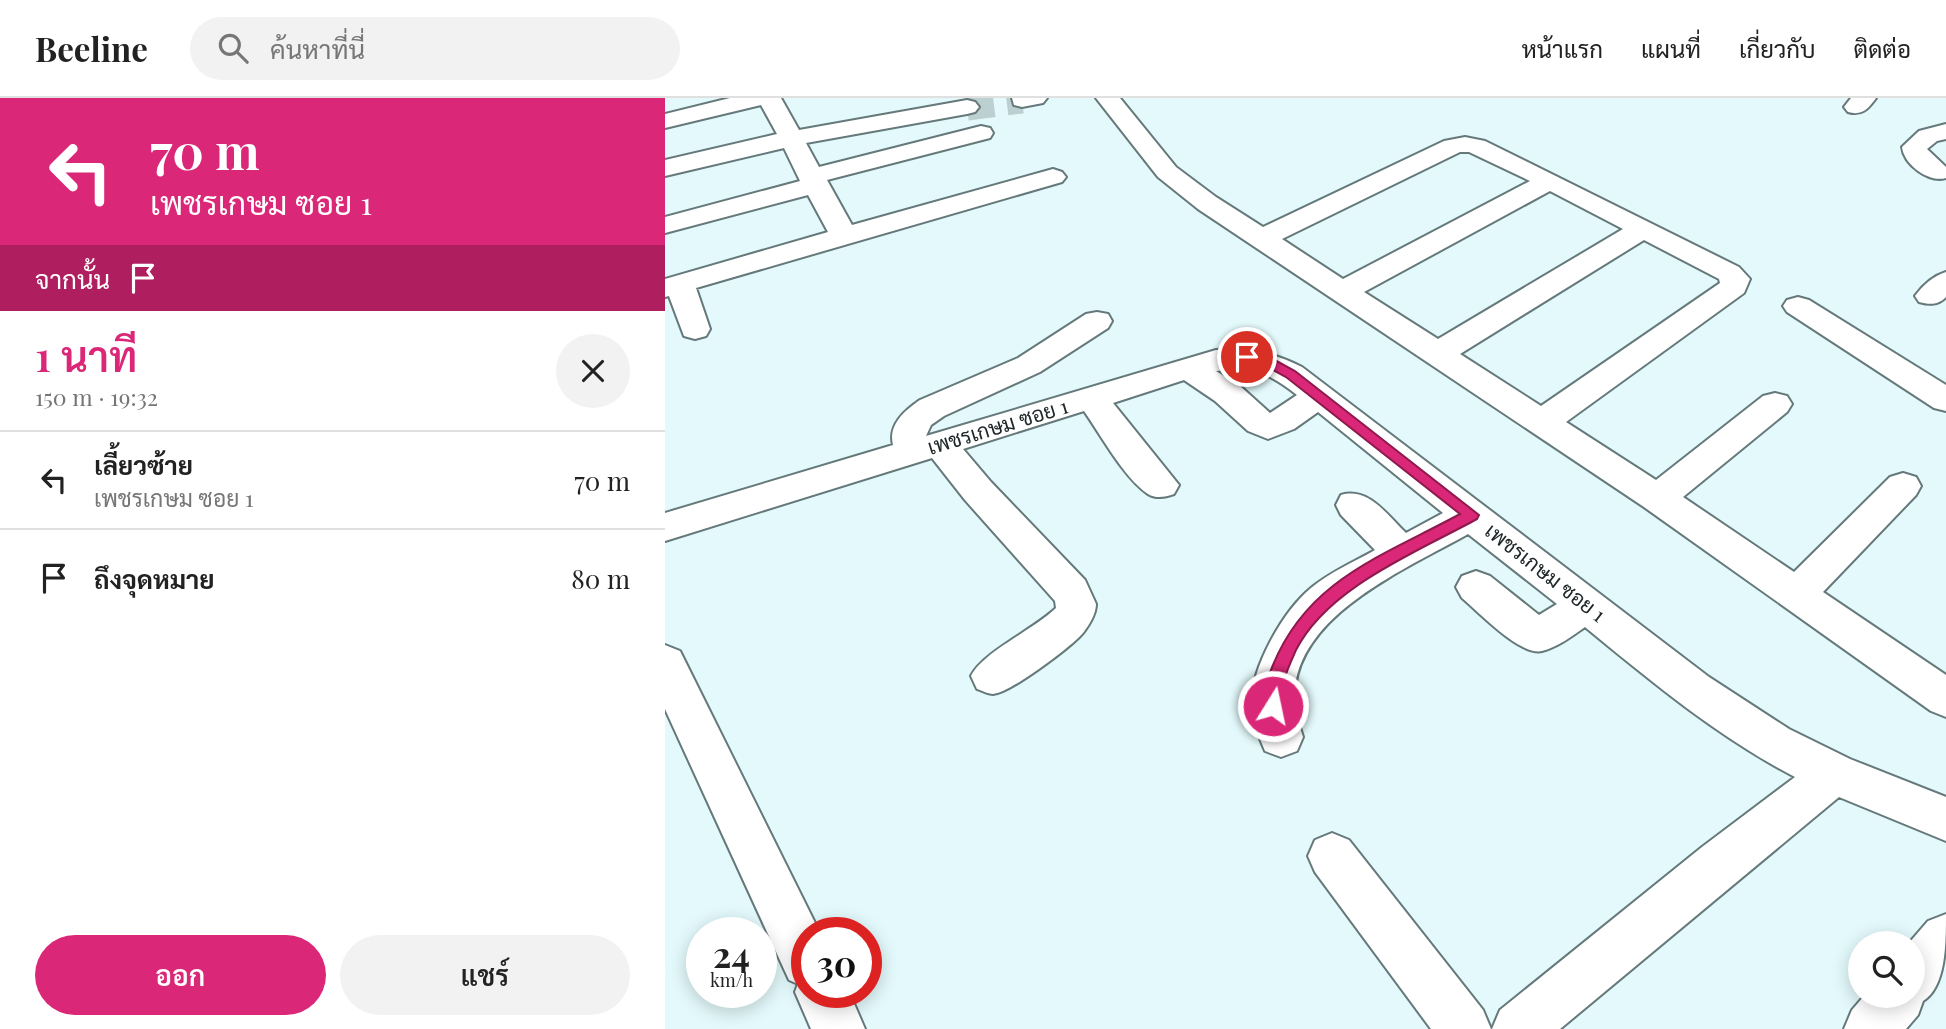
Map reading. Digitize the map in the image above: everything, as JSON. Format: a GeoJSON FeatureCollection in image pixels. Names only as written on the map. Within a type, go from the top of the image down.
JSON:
{"type":"FeatureCollection","features":[{"type":"Feature","properties":{"kind":"street"},"geometry":{"type":"LineString","coordinates":[[665,121],[759,98]]}},
{"type":"Feature","properties":{"kind":"street"},"geometry":{"type":"LineString","coordinates":[[769,98],[843,236]]}},
{"type":"Feature","properties":{"kind":"street"},"geometry":{"type":"LineString","coordinates":[[1108,98],[1167,172],[1207,203],[1657,498],[1946,698]]}},
{"type":"Feature","properties":{"kind":"street"},"geometry":{"type":"LineString","coordinates":[[665,168],[789,139],[967,107]]}},
{"type":"Feature","properties":{"kind":"street"},"geometry":{"type":"LineString","coordinates":[[1937,173],[1915,153],[1914,147],[1928,136],[1946,131]]}},
{"type":"Feature","properties":{"kind":"street"},"geometry":{"type":"LineString","coordinates":[[665,225],[981,133]]}},
{"type":"Feature","properties":{"kind":"street"},"geometry":{"type":"LineString","coordinates":[[1260,239],[1453,146],[1465,144],[1476,146],[1551,181],[1729,273],[1735,279],[1734,287],[1542,422]]}},
{"type":"Feature","properties":{"kind":"street"},"geometry":{"type":"LineString","coordinates":[[695,329],[673,286],[1053,177]]}},
{"type":"Feature","properties":{"kind":"street"},"geometry":{"type":"LineString","coordinates":[[1341,292],[1551,181]]}},
{"type":"Feature","properties":{"kind":"street"},"geometry":{"type":"LineString","coordinates":[[1437,353],[1643,229]]}},
{"type":"Feature","properties":{"kind":"street"},"geometry":{"type":"LineString","coordinates":[[1798,306],[1946,400]]}},
{"type":"Feature","properties":{"kind":"street"},"geometry":{"type":"LineString","coordinates":[[992,676],[1066,625],[1075,611],[1076,601],[1071,591],[971,482],[908,437],[911,427],[920,415],[942,402],[1028,365],[1097,321]]}},
{"type":"Feature","properties":{"kind":"street","name":"เพชรเกษม ซอย 1"},"geometry":{"type":"LineString","coordinates":[[665,527],[1188,368],[1216,360],[1247,357],[1268,362],[1290,374],[1694,690],[1773,743],[1834,774],[1946,819]]}},
{"type":"Feature","properties":{"kind":"street"},"geometry":{"type":"LineString","coordinates":[[1188,368],[1227,393],[1260,423],[1268,426],[1282,421],[1319,396]]}},
{"type":"Feature","properties":{"kind":"street"},"geometry":{"type":"LineString","coordinates":[[1092,398],[1124,442],[1161,485]]}},
{"type":"Feature","properties":{"kind":"street"},"geometry":{"type":"LineString","coordinates":[[1657,498],[1775,404]]}},
{"type":"Feature","properties":{"kind":"street"},"geometry":{"type":"LineString","coordinates":[[1797,594],[1903,486]]}},
{"type":"Feature","properties":{"kind":"street"},"geometry":{"type":"LineString","coordinates":[[1354,505],[1402,553]]}},
{"type":"Feature","properties":{"kind":"street"},"geometry":{"type":"LineString","coordinates":[[1281,737],[1273,706],[1275,681],[1289,647],[1306,620],[1324,600],[1348,583],[1471,515]]}},
{"type":"Feature","properties":{"kind":"street"},"geometry":{"type":"LineString","coordinates":[[1476,587],[1534,635],[1540,635],[1587,606]]}},
{"type":"Feature","properties":{"kind":"street"},"geometry":{"type":"LineString","coordinates":[[665,663],[791,928]]}},
{"type":"Feature","properties":{"kind":"street"},"geometry":{"type":"LineString","coordinates":[[1539,1023],[1719,864],[1834,774]]}},
{"type":"Feature","properties":{"kind":"street"},"geometry":{"type":"LineString","coordinates":[[1332,856],[1464,1029]]}},
{"type":"Feature","properties":{"kind":"street"},"geometry":{"type":"LineString","coordinates":[[1925,964],[1946,939]]}},
{"type":"Feature","properties":{"kind":"street"},"geometry":{"type":"LineString","coordinates":[[828,1008],[838,1029]]}},
{"type":"Feature","properties":{"kind":"street"},"geometry":{"type":"LineString","coordinates":[[1871,1029],[1889,1008]]}},
{"type":"Feature","properties":{"kind":"tunnel"},"geometry":{"type":"LineString","coordinates":[[967,107],[1022,100]]}},
{"type":"Feature","properties":{"kind":"route"},"geometry":{"type":"LineString","coordinates":[[1247,357],[1268,362],[1290,374],[1471,515],[1348,583],[1324,600],[1306,620],[1289,647],[1275,681],[1273,706]]}}]}
